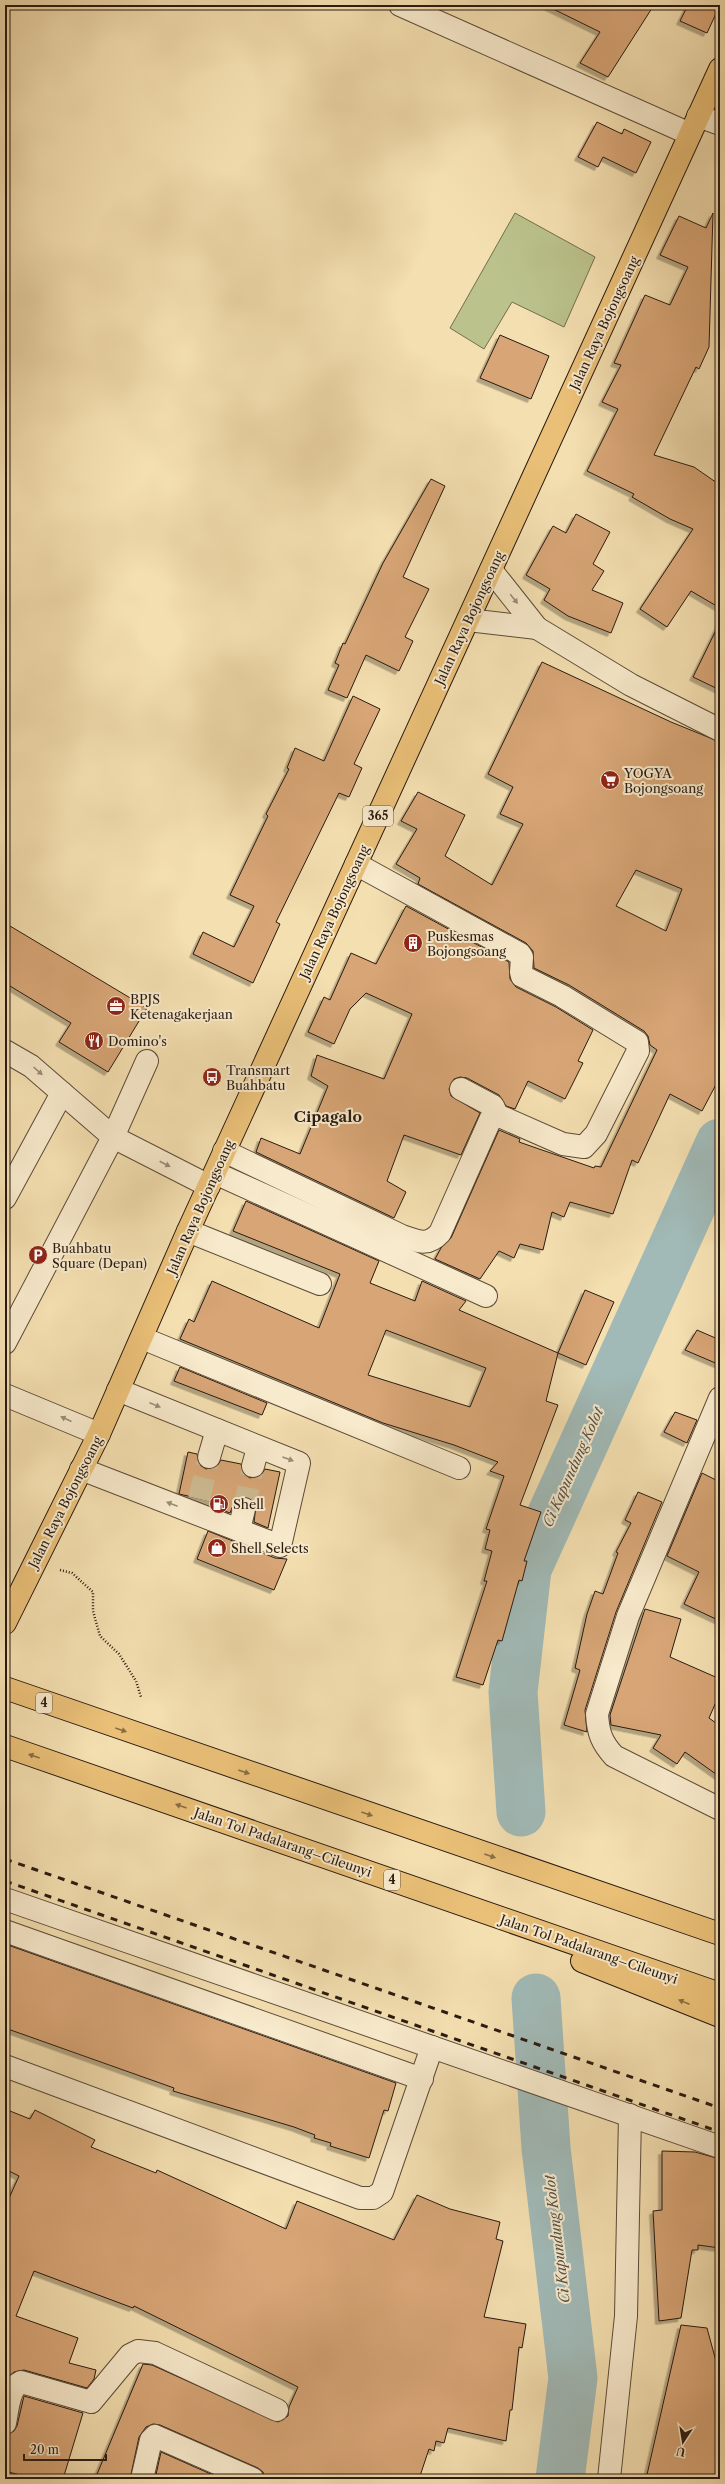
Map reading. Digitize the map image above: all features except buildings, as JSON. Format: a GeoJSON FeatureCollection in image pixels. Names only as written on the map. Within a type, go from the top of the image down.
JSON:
{"type":"FeatureCollection","features":[{"type":"Feature","properties":{"kind":"main road","name":"Jalan Raya Bojongsoang"},"geometry":{"type":"LineString","coordinates":[[5,1623],[99,1434],[224,1151],[720,69]]}},
{"type":"Feature","properties":{"kind":"main road","name":"4"},"geometry":{"type":"LineString","coordinates":[[5,1688],[84,1717],[720,1934]]}},
{"type":"Feature","properties":{"kind":"main road","name":"Jalan Tol Padalarang–Cileunyi"},"geometry":{"type":"LineString","coordinates":[[5,1746],[720,1994]]}},
{"type":"Feature","properties":{"kind":"main road"},"geometry":{"type":"LineString","coordinates":[[289,1844],[720,2016]]}},
{"type":"Feature","properties":{"kind":"street"},"geometry":{"type":"LineString","coordinates":[[400,5],[694,125],[720,124]]}},
{"type":"Feature","properties":{"kind":"street"},"geometry":{"type":"LineString","coordinates":[[491,570],[537,628],[631,685],[720,730]]}},
{"type":"Feature","properties":{"kind":"street"},"geometry":{"type":"LineString","coordinates":[[468,620],[537,628]]}},
{"type":"Feature","properties":{"kind":"street"},"geometry":{"type":"LineString","coordinates":[[356,864],[520,954],[522,957],[520,972],[522,976],[562,996],[637,1042],[638,1051],[630,1067],[596,1134],[584,1147],[563,1144],[496,1115]]}},
{"type":"Feature","properties":{"kind":"street"},"geometry":{"type":"LineString","coordinates":[[5,1051],[31,1066],[113,1137],[486,1296]]}},
{"type":"Feature","properties":{"kind":"street"},"geometry":{"type":"LineString","coordinates":[[5,1343],[113,1137],[147,1061]]}},
{"type":"Feature","properties":{"kind":"street"},"geometry":{"type":"LineString","coordinates":[[461,1089],[494,1106],[496,1115]]}},
{"type":"Feature","properties":{"kind":"street"},"geometry":{"type":"LineString","coordinates":[[5,1198],[62,1093]]}},
{"type":"Feature","properties":{"kind":"street"},"geometry":{"type":"LineString","coordinates":[[224,1151],[402,1236],[422,1242],[433,1241],[440,1233],[491,1118],[496,1115]]}},
{"type":"Feature","properties":{"kind":"street"},"geometry":{"type":"LineString","coordinates":[[188,1231],[320,1284]]}},
{"type":"Feature","properties":{"kind":"street"},"geometry":{"type":"LineString","coordinates":[[142,1338],[459,1468]]}},
{"type":"Feature","properties":{"kind":"street"},"geometry":{"type":"LineString","coordinates":[[81,1469],[198,1506],[238,1530],[280,1546],[300,1465],[256,1457],[217,1430],[118,1390]]}},
{"type":"Feature","properties":{"kind":"street"},"geometry":{"type":"LineString","coordinates":[[5,1395],[99,1434]]}},
{"type":"Feature","properties":{"kind":"street"},"geometry":{"type":"LineString","coordinates":[[720,1398],[628,1616],[597,1714],[602,1742],[614,1756],[720,1809]]}},
{"type":"Feature","properties":{"kind":"street"},"geometry":{"type":"LineString","coordinates":[[209,1457],[217,1430]]}},
{"type":"Feature","properties":{"kind":"street"},"geometry":{"type":"LineString","coordinates":[[238,1530],[244,1509]]}},
{"type":"Feature","properties":{"kind":"street"},"geometry":{"type":"LineString","coordinates":[[5,1899],[432,2047],[490,2065],[720,2147]]}},
{"type":"Feature","properties":{"kind":"street"},"geometry":{"type":"LineString","coordinates":[[5,1931],[422,2079]]}},
{"type":"Feature","properties":{"kind":"street"},"geometry":{"type":"LineString","coordinates":[[5,2066],[360,2198],[372,2198],[382,2192],[432,2047]]}},
{"type":"Feature","properties":{"kind":"street"},"geometry":{"type":"LineString","coordinates":[[609,2479],[626,2316],[630,2115]]}},
{"type":"Feature","properties":{"kind":"street"},"geometry":{"type":"LineString","coordinates":[[5,2423],[12,2390],[16,2384],[21,2382],[91,2402],[130,2355],[138,2350],[155,2353],[277,2410]]}},
{"type":"Feature","properties":{"kind":"street"},"geometry":{"type":"LineString","coordinates":[[142,2479],[151,2440],[155,2436],[254,2479]]}},
{"type":"Feature","properties":{"kind":"path"},"geometry":{"type":"LineString","coordinates":[[34,1562],[72,1573],[93,1592],[93,1611],[100,1636],[118,1654],[132,1674],[141,1697]]}},
{"type":"Feature","properties":{"kind":"green space"},"geometry":{"type":"Polygon","coordinates":[[[515,213],[595,257],[564,327],[512,302],[484,349],[450,328],[515,213]]]}},
{"type":"Feature","properties":{"kind":"waterway","name":"Ci Kapundung Kolot"},"geometry":{"type":"LineString","coordinates":[[521,1812],[513,1692],[527,1569],[720,1143]]}},
{"type":"Feature","properties":{"kind":"waterway","name":"Ci Kapundung Kolot"},"geometry":{"type":"LineString","coordinates":[[536,1998],[546,2148],[573,2378],[560,2479]]}},
{"type":"Feature","properties":{"kind":"tunnel"},"geometry":{"type":"LineString","coordinates":[[199,1499],[209,1457]]}},
{"type":"Feature","properties":{"kind":"tunnel"},"geometry":{"type":"LineString","coordinates":[[244,1509],[253,1466]]}},
{"type":"Feature","properties":{"kind":"railway"},"geometry":{"type":"LineString","coordinates":[[5,1859],[720,2108]]}},
{"type":"Feature","properties":{"kind":"railway"},"geometry":{"type":"LineString","coordinates":[[5,1881],[720,2132]]}},
{"type":"Feature","properties":{"kind":"place","name":"YOGYA Bojongsoang"},"geometry":{"type":"Point","coordinates":[610,780]}},
{"type":"Feature","properties":{"kind":"place","name":"Puskesmas Bojongsoang"},"geometry":{"type":"Point","coordinates":[413,943]}},
{"type":"Feature","properties":{"kind":"place","name":"BPJS Ketenagakerjaan"},"geometry":{"type":"Point","coordinates":[116,1006]}},
{"type":"Feature","properties":{"kind":"place","name":"Domino's"},"geometry":{"type":"Point","coordinates":[94,1041]}},
{"type":"Feature","properties":{"kind":"place","name":"Transmart Buahbatu"},"geometry":{"type":"Point","coordinates":[212,1077]}},
{"type":"Feature","properties":{"kind":"place","name":"Buahbatu Square (Depan)"},"geometry":{"type":"Point","coordinates":[38,1255]}},
{"type":"Feature","properties":{"kind":"place","name":"Shell"},"geometry":{"type":"Point","coordinates":[219,1504]}},
{"type":"Feature","properties":{"kind":"place","name":"Shell Selects"},"geometry":{"type":"Point","coordinates":[217,1548]}},
{"type":"Feature","properties":{"kind":"district","name":"Cipagalo"},"geometry":{"type":"Point","coordinates":[328,1117]}}]}
